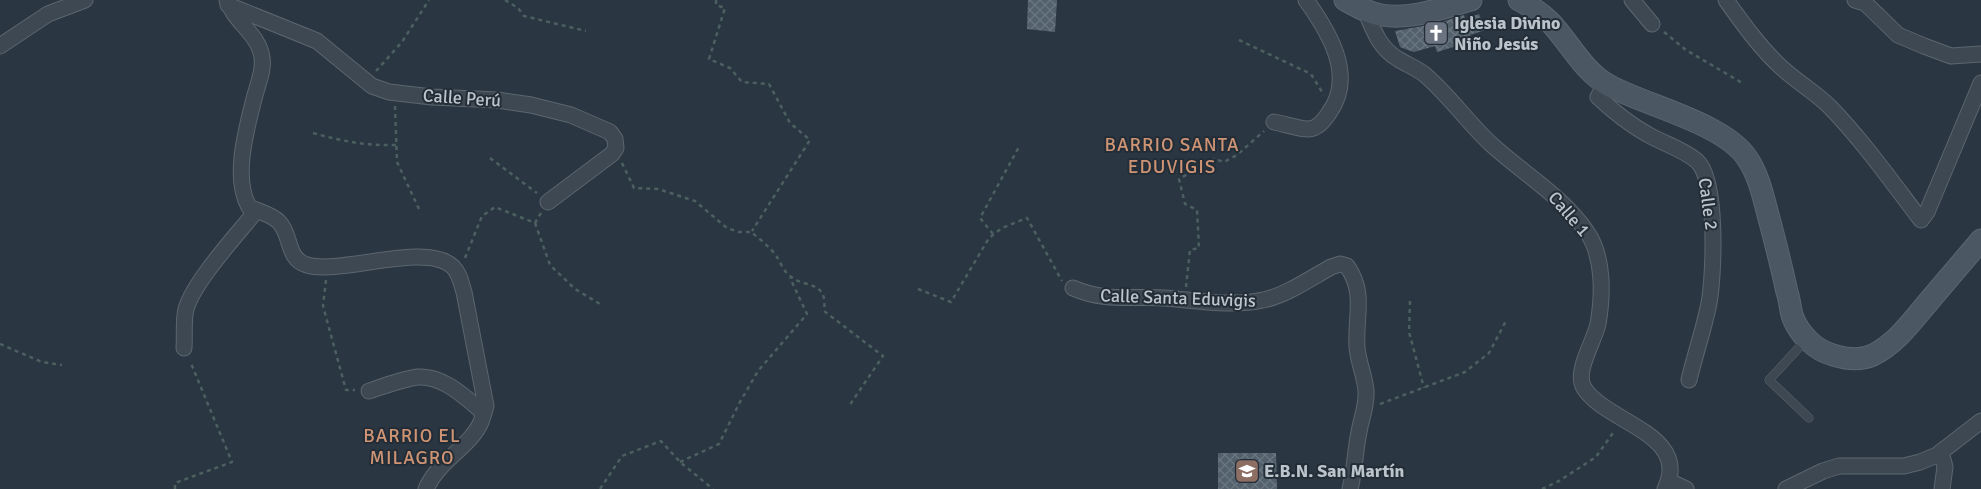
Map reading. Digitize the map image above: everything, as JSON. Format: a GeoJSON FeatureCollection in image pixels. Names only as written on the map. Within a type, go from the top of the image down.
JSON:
{"type":"FeatureCollection","features":[{"type":"Feature","properties":{"kind":"main road"},"geometry":{"type":"LineString","coordinates":[[1345,0],[1365,10],[1381,15],[1420,14],[1472,0]]}},
{"type":"Feature","properties":{"kind":"main road"},"geometry":{"type":"LineString","coordinates":[[1519,0],[1534,9],[1549,22],[1588,68],[1605,84],[1626,95],[1672,112],[1721,135],[1737,147],[1747,158],[1762,195],[1793,317],[1807,339],[1823,352],[1841,358],[1858,360],[1873,355],[1888,345],[1903,331],[1981,240]]}},
{"type":"Feature","properties":{"kind":"street"},"geometry":{"type":"LineString","coordinates":[[0,46],[48,14],[85,0]]}},
{"type":"Feature","properties":{"kind":"street"},"geometry":{"type":"LineString","coordinates":[[1274,122],[1308,129],[1316,127],[1332,109],[1339,93],[1341,79],[1337,54],[1332,40],[1306,0]]}},
{"type":"Feature","properties":{"kind":"street"},"geometry":{"type":"LineString","coordinates":[[1632,0],[1652,24]]}},
{"type":"Feature","properties":{"kind":"street"},"geometry":{"type":"LineString","coordinates":[[1726,0],[1742,22],[1782,68],[1830,106],[1921,220],[1927,212],[1981,83]]}},
{"type":"Feature","properties":{"kind":"street"},"geometry":{"type":"LineString","coordinates":[[1855,0],[1865,3],[1898,34],[1924,46],[1952,56],[1981,54]]}},
{"type":"Feature","properties":{"kind":"street"},"geometry":{"type":"LineString","coordinates":[[228,2],[233,15],[259,46],[262,58],[261,72],[243,149],[240,175],[245,201],[249,207],[274,218],[280,223],[285,230],[295,258],[305,264],[328,267],[372,260],[432,258],[452,266],[459,274],[486,406],[481,423],[438,468],[426,489]]}},
{"type":"Feature","properties":{"kind":"street","name":"Calle Perú"},"geometry":{"type":"LineString","coordinates":[[228,2],[317,41],[372,86],[394,92],[432,98],[498,100],[531,105],[571,115],[610,132],[615,139],[616,148]]}},
{"type":"Feature","properties":{"kind":"street","name":"Calle 1"},"geometry":{"type":"LineString","coordinates":[[1365,10],[1384,49],[1424,74],[1492,145],[1544,186],[1573,214],[1587,231],[1594,243],[1599,264],[1601,295],[1596,330],[1580,376],[1583,386],[1590,396],[1602,406],[1657,442],[1666,452],[1671,466],[1667,485]]}},
{"type":"Feature","properties":{"kind":"street","name":"Calle 2"},"geometry":{"type":"LineString","coordinates":[[1605,84],[1598,97],[1610,108],[1646,133],[1697,161],[1704,170],[1708,181],[1714,228],[1710,302],[1689,380]]}},
{"type":"Feature","properties":{"kind":"street"},"geometry":{"type":"LineString","coordinates":[[548,202],[612,154],[616,148]]}},
{"type":"Feature","properties":{"kind":"street"},"geometry":{"type":"LineString","coordinates":[[184,348],[186,312],[189,300],[214,263],[256,211]]}},
{"type":"Feature","properties":{"kind":"street","name":"Calle Santa Eduvigis"},"geometry":{"type":"LineString","coordinates":[[1073,288],[1102,297],[1247,303],[1279,295],[1340,264],[1347,266],[1355,277],[1359,300],[1357,348],[1366,392],[1365,409],[1359,431],[1350,489]]}},
{"type":"Feature","properties":{"kind":"street"},"geometry":{"type":"LineString","coordinates":[[369,391],[417,377],[429,378],[458,391],[484,413]]}},
{"type":"Feature","properties":{"kind":"street"},"geometry":{"type":"LineString","coordinates":[[1786,489],[1823,471],[1840,466],[1904,466],[1920,462],[1941,452],[1981,421]]}},
{"type":"Feature","properties":{"kind":"street"},"geometry":{"type":"LineString","coordinates":[[1941,452],[1945,466],[1942,489]]}},
{"type":"Feature","properties":{"kind":"street"},"geometry":{"type":"LineString","coordinates":[[1667,485],[1686,489]]}},
{"type":"Feature","properties":{"kind":"lane"},"geometry":{"type":"LineString","coordinates":[[1807,339],[1770,380],[1809,418]]}},
{"type":"Feature","properties":{"kind":"path"},"geometry":{"type":"LineString","coordinates":[[366,81],[402,42],[429,0]]}},
{"type":"Feature","properties":{"kind":"path"},"geometry":{"type":"LineString","coordinates":[[505,0],[518,8],[524,16],[586,31]]}},
{"type":"Feature","properties":{"kind":"path"},"geometry":{"type":"LineString","coordinates":[[716,0],[716,5],[725,8],[709,60],[730,68],[742,82],[769,84],[790,123],[810,140],[751,232]]}},
{"type":"Feature","properties":{"kind":"path"},"geometry":{"type":"LineString","coordinates":[[1652,24],[1686,50],[1744,84]]}},
{"type":"Feature","properties":{"kind":"path"},"geometry":{"type":"LineString","coordinates":[[1240,40],[1311,74],[1332,109]]}},
{"type":"Feature","properties":{"kind":"path"},"geometry":{"type":"LineString","coordinates":[[394,92],[397,162],[420,209]]}},
{"type":"Feature","properties":{"kind":"path"},"geometry":{"type":"LineString","coordinates":[[1184,300],[1190,250],[1199,248],[1197,210],[1185,204],[1179,180],[1214,159],[1224,162],[1238,156],[1274,122]]}},
{"type":"Feature","properties":{"kind":"path"},"geometry":{"type":"LineString","coordinates":[[313,133],[341,141],[377,146],[396,145]]}},
{"type":"Feature","properties":{"kind":"path"},"geometry":{"type":"LineString","coordinates":[[993,234],[980,218],[1020,145]]}},
{"type":"Feature","properties":{"kind":"path"},"geometry":{"type":"LineString","coordinates":[[616,148],[634,188],[658,189],[695,202],[727,228],[739,232],[751,232],[776,255],[790,277],[807,314],[758,371],[719,444],[680,462]]}},
{"type":"Feature","properties":{"kind":"path"},"geometry":{"type":"LineString","coordinates":[[490,158],[548,202],[535,222]]}},
{"type":"Feature","properties":{"kind":"path"},"geometry":{"type":"LineString","coordinates":[[459,274],[482,216],[495,207],[535,222]]}},
{"type":"Feature","properties":{"kind":"path"},"geometry":{"type":"LineString","coordinates":[[918,289],[952,302],[988,238],[1002,228],[1027,218],[1060,279],[1073,288]]}},
{"type":"Feature","properties":{"kind":"path"},"geometry":{"type":"LineString","coordinates":[[535,222],[550,265],[575,289],[600,304]]}},
{"type":"Feature","properties":{"kind":"path"},"geometry":{"type":"LineString","coordinates":[[328,267],[323,306],[346,390],[369,391]]}},
{"type":"Feature","properties":{"kind":"path"},"geometry":{"type":"LineString","coordinates":[[790,277],[812,285],[820,291],[825,302],[824,311],[883,356],[849,406]]}},
{"type":"Feature","properties":{"kind":"path"},"geometry":{"type":"LineString","coordinates":[[1410,301],[1409,332],[1424,388]]}},
{"type":"Feature","properties":{"kind":"path"},"geometry":{"type":"LineString","coordinates":[[1365,409],[1465,372],[1489,353],[1507,319]]}},
{"type":"Feature","properties":{"kind":"path"},"geometry":{"type":"LineString","coordinates":[[0,344],[42,362],[62,365]]}},
{"type":"Feature","properties":{"kind":"path"},"geometry":{"type":"LineString","coordinates":[[175,489],[175,482],[232,462],[200,380],[184,348]]}},
{"type":"Feature","properties":{"kind":"path"},"geometry":{"type":"LineString","coordinates":[[1542,489],[1559,482],[1596,457],[1607,444],[1623,418]]}},
{"type":"Feature","properties":{"kind":"path"},"geometry":{"type":"LineString","coordinates":[[600,489],[622,456],[662,441],[680,462],[713,489]]}},
{"type":"Feature","properties":{"kind":"building"},"geometry":{"type":"Polygon","coordinates":[[[1028,0],[1057,0],[1055,32],[1027,29],[1028,0]]]}},
{"type":"Feature","properties":{"kind":"building","name":"Iglesia Divino Niño Jesús"},"geometry":{"type":"Polygon","coordinates":[[[1479,14],[1485,30],[1470,35],[1473,41],[1437,52],[1435,46],[1414,52],[1400,47],[1395,31],[1429,26],[1464,15],[1465,19],[1479,14]]]}},
{"type":"Feature","properties":{"kind":"building","name":"E.B.N. San Martín"},"geometry":{"type":"Polygon","coordinates":[[[1218,453],[1276,453],[1277,489],[1218,489],[1218,453]]]}},
{"type":"Feature","properties":{"kind":"place","name":"Iglesia Divino Niño Jesús"},"geometry":{"type":"Point","coordinates":[1436,33]}},
{"type":"Feature","properties":{"kind":"place","name":"E.B.N. San Martín"},"geometry":{"type":"Point","coordinates":[1247,471]}},
{"type":"Feature","properties":{"kind":"district","name":"BARRIO SANTA EDUVIGIS"},"geometry":{"type":"Point","coordinates":[1172,156]}},
{"type":"Feature","properties":{"kind":"district","name":"BARRIO EL MILAGRO"},"geometry":{"type":"Point","coordinates":[412,447]}}]}
